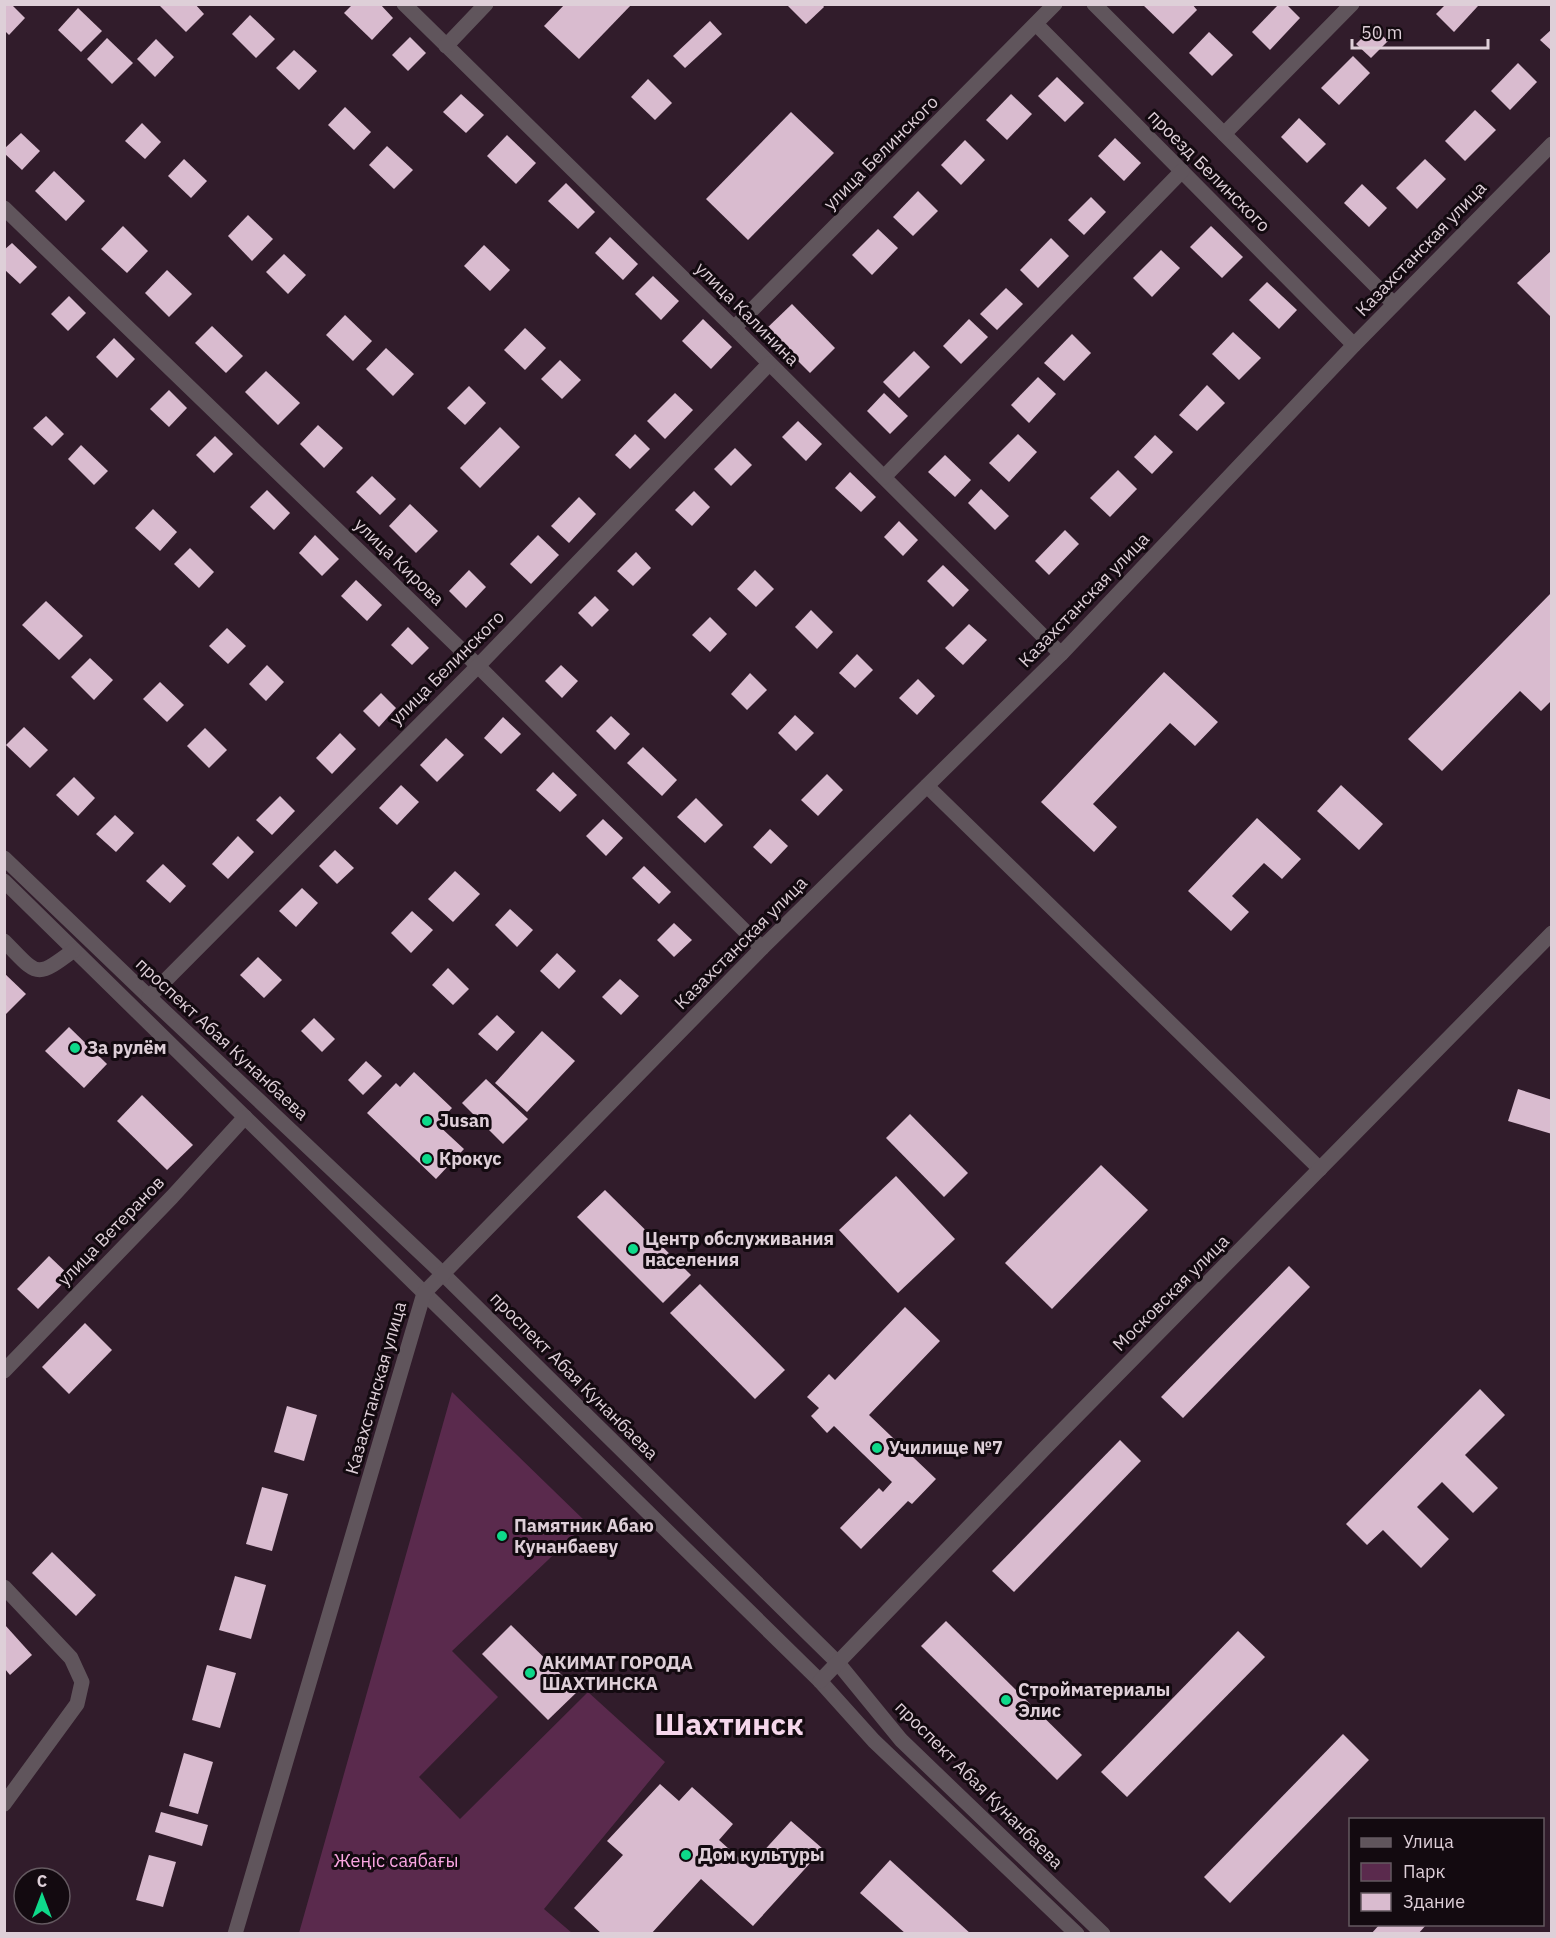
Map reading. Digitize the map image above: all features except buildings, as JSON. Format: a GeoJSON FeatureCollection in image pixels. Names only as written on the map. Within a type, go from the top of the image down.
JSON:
{"type":"FeatureCollection","features":[{"type":"Feature","properties":{"kind":"street","name":"улица Калинина"},"geometry":{"type":"LineString","coordinates":[[404,4],[1061,654]]}},
{"type":"Feature","properties":{"kind":"street"},"geometry":{"type":"LineString","coordinates":[[446,45],[486,4]]}},
{"type":"Feature","properties":{"kind":"street","name":"улица Белинского"},"geometry":{"type":"LineString","coordinates":[[734,328],[1054,4]]}},
{"type":"Feature","properties":{"kind":"street","name":"проезд Белинского"},"geometry":{"type":"LineString","coordinates":[[1094,4],[1394,304]]}},
{"type":"Feature","properties":{"kind":"street"},"geometry":{"type":"LineString","coordinates":[[1224,134],[1352,4]]}},
{"type":"Feature","properties":{"kind":"street","name":"проезд Белинского"},"geometry":{"type":"LineString","coordinates":[[1036,24],[1354,345]]}},
{"type":"Feature","properties":{"kind":"street","name":"Казахстанская улица"},"geometry":{"type":"LineString","coordinates":[[235,1934],[424,1293],[762,948],[1061,654],[1354,345],[1551,144]]}},
{"type":"Feature","properties":{"kind":"street"},"geometry":{"type":"LineString","coordinates":[[884,477],[1182,171]]}},
{"type":"Feature","properties":{"kind":"street","name":"улица Кирова"},"geometry":{"type":"LineString","coordinates":[[4,208],[478,666],[762,948]]}},
{"type":"Feature","properties":{"kind":"street","name":"улица Белинского"},"geometry":{"type":"LineString","coordinates":[[149,997],[478,666],[769,364]]}},
{"type":"Feature","properties":{"kind":"street"},"geometry":{"type":"LineString","coordinates":[[927,786],[1320,1168]]}},
{"type":"Feature","properties":{"kind":"street","name":"проспект Абая Кунанбаева"},"geometry":{"type":"LineString","coordinates":[[4,858],[443,1274],[838,1663],[902,1740],[1103,1934]]}},
{"type":"Feature","properties":{"kind":"street","name":"проспект Абая Кунанбаева"},"geometry":{"type":"LineString","coordinates":[[4,881],[820,1681],[874,1741],[1077,1934]]}},
{"type":"Feature","properties":{"kind":"street","name":"Московская улица"},"geometry":{"type":"LineString","coordinates":[[820,1681],[1047,1446],[1551,933]]}},
{"type":"Feature","properties":{"kind":"street"},"geometry":{"type":"LineString","coordinates":[[4,941],[31,968],[42,971],[74,950]]}},
{"type":"Feature","properties":{"kind":"street","name":"улица Ветеранов"},"geometry":{"type":"LineString","coordinates":[[4,1371],[172,1197],[245,1117]]}},
{"type":"Feature","properties":{"kind":"street"},"geometry":{"type":"LineString","coordinates":[[4,1587],[71,1658],[82,1682],[77,1704],[4,1804]]}},
{"type":"Feature","properties":{"kind":"green space","name":"Жеңіс саябағы"},"geometry":{"type":"Polygon","coordinates":[[[452,1392],[587,1523],[452,1651],[498,1697],[419,1777],[460,1819],[588,1692],[665,1762],[544,1909],[572,1933],[299,1933],[452,1392]]]}},
{"type":"Feature","properties":{"kind":"place","name":"За рулём"},"geometry":{"type":"Point","coordinates":[75,1048]}},
{"type":"Feature","properties":{"kind":"place","name":"Jusan"},"geometry":{"type":"Point","coordinates":[427,1121]}},
{"type":"Feature","properties":{"kind":"place","name":"Крокус"},"geometry":{"type":"Point","coordinates":[427,1159]}},
{"type":"Feature","properties":{"kind":"place","name":"Центр обслуживания населения"},"geometry":{"type":"Point","coordinates":[633,1249]}},
{"type":"Feature","properties":{"kind":"place","name":"Училище №7"},"geometry":{"type":"Point","coordinates":[877,1448]}},
{"type":"Feature","properties":{"kind":"place","name":"Памятник Абаю Кунанбаеву"},"geometry":{"type":"Point","coordinates":[502,1536]}},
{"type":"Feature","properties":{"kind":"place","name":"АКИМАТ ГОРОДА ШАХТИНСКА"},"geometry":{"type":"Point","coordinates":[530,1673]}},
{"type":"Feature","properties":{"kind":"place","name":"Стройматериалы Элис"},"geometry":{"type":"Point","coordinates":[1006,1700]}},
{"type":"Feature","properties":{"kind":"place","name":"Дом культуры"},"geometry":{"type":"Point","coordinates":[686,1855]}},
{"type":"Feature","properties":{"kind":"district","name":"Шахтинск"},"geometry":{"type":"Point","coordinates":[729,1725]}}]}
